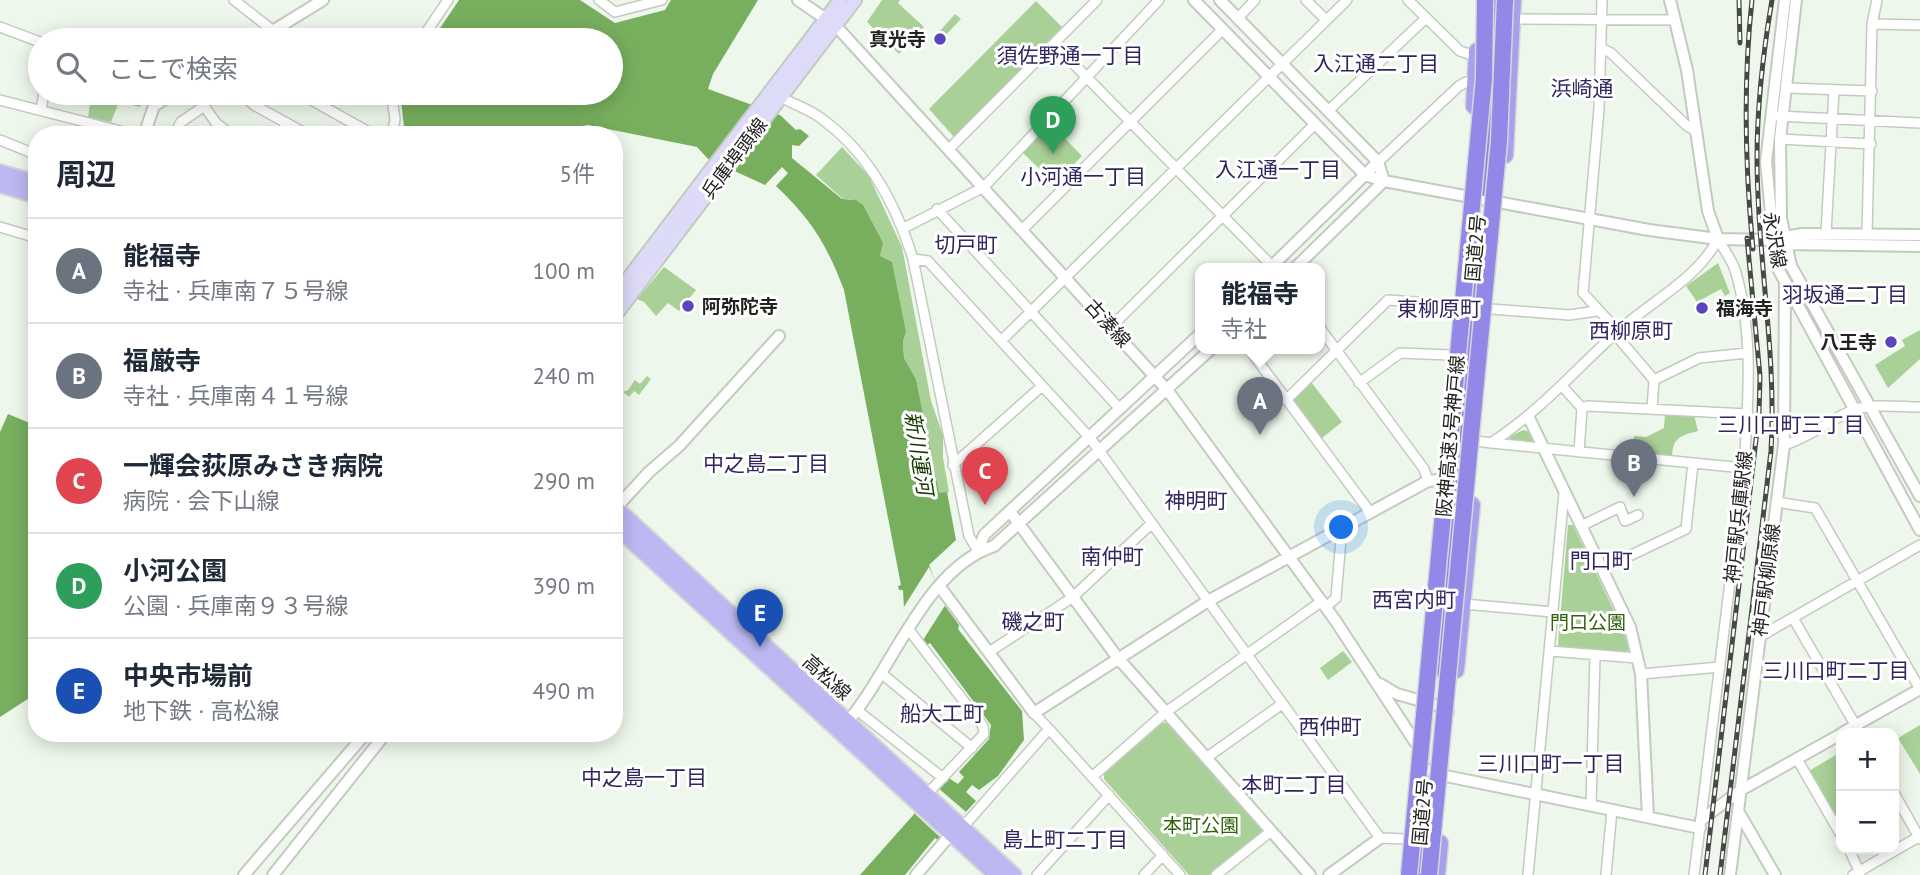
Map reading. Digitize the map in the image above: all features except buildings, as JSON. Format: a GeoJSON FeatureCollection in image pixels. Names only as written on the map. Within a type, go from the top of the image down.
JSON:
{"type":"FeatureCollection","features":[{"type":"Feature","properties":{"kind":"highway","name":"国道2号"},"geometry":{"type":"LineString","coordinates":[[1402,875],[1419,700],[1433,481],[1459,309],[1477,57],[1477,0]]}},
{"type":"Feature","properties":{"kind":"highway","name":"国道2号"},"geometry":{"type":"LineString","coordinates":[[1437,875],[1451,716],[1484,442],[1494,201],[1513,0]]}},
{"type":"Feature","properties":{"kind":"highway","name":"阪神高速3号神戸線"},"geometry":{"type":"LineString","coordinates":[[1409,875],[1459,309],[1484,188],[1494,81],[1495,2]]}},
{"type":"Feature","properties":{"kind":"highway","name":"阪神高速3号神戸線"},"geometry":{"type":"LineString","coordinates":[[1429,875],[1499,141],[1495,2]]}},
{"type":"Feature","properties":{"kind":"highway"},"geometry":{"type":"LineString","coordinates":[[1445,695],[1444,605],[1469,342],[1494,201]]}},
{"type":"Feature","properties":{"kind":"highway"},"geometry":{"type":"LineString","coordinates":[[1420,875],[1431,757],[1432,722],[1427,683]]}},
{"type":"Feature","properties":{"kind":"main road","name":"兵庫埠頭線"},"geometry":{"type":"LineString","coordinates":[[832,22],[841,0]]}},
{"type":"Feature","properties":{"kind":"main road","name":"兵庫埠頭線"},"geometry":{"type":"LineString","coordinates":[[623,287],[832,22],[855,0]]}},
{"type":"Feature","properties":{"kind":"main road"},"geometry":{"type":"LineString","coordinates":[[0,172],[28,180]]}},
{"type":"Feature","properties":{"kind":"main road"},"geometry":{"type":"LineString","coordinates":[[0,185],[28,194]]}},
{"type":"Feature","properties":{"kind":"main road","name":"高松線"},"geometry":{"type":"LineString","coordinates":[[623,515],[848,721],[955,828],[995,875]]}},
{"type":"Feature","properties":{"kind":"main road","name":"高松線"},"geometry":{"type":"LineString","coordinates":[[623,533],[848,721]]}},
{"type":"Feature","properties":{"kind":"main road","name":"高松線"},"geometry":{"type":"LineString","coordinates":[[955,828],[1014,875]]}},
{"type":"Feature","properties":{"kind":"street"},"geometry":{"type":"LineString","coordinates":[[234,0],[268,28]]}},
{"type":"Feature","properties":{"kind":"street"},"geometry":{"type":"LineString","coordinates":[[277,28],[323,0]]}},
{"type":"Feature","properties":{"kind":"street"},"geometry":{"type":"LineString","coordinates":[[429,28],[448,0]]}},
{"type":"Feature","properties":{"kind":"street"},"geometry":{"type":"LineString","coordinates":[[599,0],[615,12],[662,0]]}},
{"type":"Feature","properties":{"kind":"street","name":"古湊線"},"geometry":{"type":"LineString","coordinates":[[797,0],[832,22],[1156,376],[1324,604],[1378,682],[1415,742]]}},
{"type":"Feature","properties":{"kind":"street"},"geometry":{"type":"LineString","coordinates":[[948,149],[1097,0]]}},
{"type":"Feature","properties":{"kind":"street"},"geometry":{"type":"LineString","coordinates":[[904,228],[984,187],[1159,0]]}},
{"type":"Feature","properties":{"kind":"street"},"geometry":{"type":"LineString","coordinates":[[1194,0],[1365,175],[1384,181],[1589,219],[1718,239],[1920,246]]}},
{"type":"Feature","properties":{"kind":"street"},"geometry":{"type":"LineString","coordinates":[[1220,0],[1378,162],[1384,181]]}},
{"type":"Feature","properties":{"kind":"street"},"geometry":{"type":"LineString","coordinates":[[1238,18],[1255,0]]}},
{"type":"Feature","properties":{"kind":"street"},"geometry":{"type":"LineString","coordinates":[[1306,0],[1326,20]]}},
{"type":"Feature","properties":{"kind":"street"},"geometry":{"type":"LineString","coordinates":[[1001,341],[1347,0]]}},
{"type":"Feature","properties":{"kind":"street"},"geometry":{"type":"LineString","coordinates":[[1408,0],[1460,51],[1477,57]]}},
{"type":"Feature","properties":{"kind":"street"},"geometry":{"type":"LineString","coordinates":[[1602,0],[1603,49],[1583,293],[1618,331],[1620,340],[1654,380],[1652,409]]}},
{"type":"Feature","properties":{"kind":"street","name":"神戸駅兵庫駅線"},"geometry":{"type":"LineString","coordinates":[[1671,0],[1697,132],[1708,211],[1718,239],[1736,271],[1747,353],[1748,414],[1744,468],[1694,875]]}},
{"type":"Feature","properties":{"kind":"street","name":"永沢線"},"geometry":{"type":"LineString","coordinates":[[1785,0],[1777,116],[1781,218],[1791,265],[1920,496]]}},
{"type":"Feature","properties":{"kind":"street","name":"永沢線"},"geometry":{"type":"LineString","coordinates":[[1796,0],[1787,88],[1766,162],[1776,265],[1920,530]]}},
{"type":"Feature","properties":{"kind":"street"},"geometry":{"type":"LineString","coordinates":[[1867,234],[1872,24],[1877,0]]}},
{"type":"Feature","properties":{"kind":"street"},"geometry":{"type":"LineString","coordinates":[[1329,110],[1426,18]]}},
{"type":"Feature","properties":{"kind":"street"},"geometry":{"type":"LineString","coordinates":[[1513,19],[1674,20]]}},
{"type":"Feature","properties":{"kind":"street"},"geometry":{"type":"LineString","coordinates":[[1872,24],[1920,25]]}},
{"type":"Feature","properties":{"kind":"street"},"geometry":{"type":"LineString","coordinates":[[0,27],[28,38]]}},
{"type":"Feature","properties":{"kind":"street"},"geometry":{"type":"LineString","coordinates":[[1023,229],[1133,122],[1223,29]]}},
{"type":"Feature","properties":{"kind":"street"},"geometry":{"type":"LineString","coordinates":[[1054,44],[1133,122],[1267,263]]}},
{"type":"Feature","properties":{"kind":"street"},"geometry":{"type":"LineString","coordinates":[[1603,49],[1611,52],[1697,132]]}},
{"type":"Feature","properties":{"kind":"street"},"geometry":{"type":"LineString","coordinates":[[1277,263],[1459,86],[1466,82],[1475,84]]}},
{"type":"Feature","properties":{"kind":"street"},"geometry":{"type":"LineString","coordinates":[[1787,88],[1872,91]]}},
{"type":"Feature","properties":{"kind":"street"},"geometry":{"type":"LineString","coordinates":[[1826,233],[1834,90]]}},
{"type":"Feature","properties":{"kind":"street"},"geometry":{"type":"LineString","coordinates":[[772,98],[822,118],[872,165],[904,228],[913,258],[969,536],[978,551]]}},
{"type":"Feature","properties":{"kind":"street"},"geometry":{"type":"LineString","coordinates":[[0,100],[102,126]]}},
{"type":"Feature","properties":{"kind":"street"},"geometry":{"type":"LineString","coordinates":[[41,110],[42,105]]}},
{"type":"Feature","properties":{"kind":"street"},"geometry":{"type":"LineString","coordinates":[[147,126],[156,105]]}},
{"type":"Feature","properties":{"kind":"street"},"geometry":{"type":"LineString","coordinates":[[254,105],[292,126]]}},
{"type":"Feature","properties":{"kind":"street"},"geometry":{"type":"LineString","coordinates":[[320,105],[358,126]]}},
{"type":"Feature","properties":{"kind":"street"},"geometry":{"type":"LineString","coordinates":[[392,105],[396,119],[394,126]]}},
{"type":"Feature","properties":{"kind":"street"},"geometry":{"type":"LineString","coordinates":[[179,126],[203,107],[220,126]]}},
{"type":"Feature","properties":{"kind":"street"},"geometry":{"type":"LineString","coordinates":[[1777,116],[1920,122]]}},
{"type":"Feature","properties":{"kind":"street"},"geometry":{"type":"LineString","coordinates":[[1111,327],[1315,124]]}},
{"type":"Feature","properties":{"kind":"street"},"geometry":{"type":"LineString","coordinates":[[1780,139],[1871,144]]}},
{"type":"Feature","properties":{"kind":"street"},"geometry":{"type":"LineString","coordinates":[[0,140],[28,151]]}},
{"type":"Feature","properties":{"kind":"street"},"geometry":{"type":"LineString","coordinates":[[1300,263],[1384,181]]}},
{"type":"Feature","properties":{"kind":"street"},"geometry":{"type":"LineString","coordinates":[[937,209],[1120,409]]}},
{"type":"Feature","properties":{"kind":"street"},"geometry":{"type":"LineString","coordinates":[[0,227],[28,235]]}},
{"type":"Feature","properties":{"kind":"street"},"geometry":{"type":"LineString","coordinates":[[1786,240],[1826,233],[1920,235]]}},
{"type":"Feature","properties":{"kind":"street"},"geometry":{"type":"LineString","coordinates":[[1484,442],[1529,418],[1618,331],[1707,261],[1718,239]]}},
{"type":"Feature","properties":{"kind":"street"},"geometry":{"type":"LineString","coordinates":[[913,258],[928,261],[1090,438],[1380,838]]}},
{"type":"Feature","properties":{"kind":"street","name":"神戸駅柳原線"},"geometry":{"type":"LineString","coordinates":[[1730,875],[1784,445],[1785,285]]}},
{"type":"Feature","properties":{"kind":"street"},"geometry":{"type":"LineString","coordinates":[[1286,400],[1388,300],[1459,309]]}},
{"type":"Feature","properties":{"kind":"street"},"geometry":{"type":"LineString","coordinates":[[1491,309],[1569,315],[1597,311]]}},
{"type":"Feature","properties":{"kind":"street"},"geometry":{"type":"LineString","coordinates":[[623,499],[649,471],[679,446],[779,335]]}},
{"type":"Feature","properties":{"kind":"street"},"geometry":{"type":"LineString","coordinates":[[1036,712],[1117,657],[1208,601],[1288,555],[1433,481],[1325,335]]}},
{"type":"Feature","properties":{"kind":"street"},"geometry":{"type":"LineString","coordinates":[[978,551],[984,535],[1011,513],[1195,339]]}},
{"type":"Feature","properties":{"kind":"street"},"geometry":{"type":"LineString","coordinates":[[1359,383],[1399,353],[1450,355]]}},
{"type":"Feature","properties":{"kind":"street"},"geometry":{"type":"LineString","coordinates":[[1654,380],[1699,358],[1747,353]]}},
{"type":"Feature","properties":{"kind":"street"},"geometry":{"type":"LineString","coordinates":[[943,778],[848,721],[939,588],[978,551],[994,545],[1168,391],[1206,354]]}},
{"type":"Feature","properties":{"kind":"street"},"geometry":{"type":"LineString","coordinates":[[1254,354],[1370,512]]}},
{"type":"Feature","properties":{"kind":"street"},"geometry":{"type":"LineString","coordinates":[[953,466],[1042,386]]}},
{"type":"Feature","properties":{"kind":"street"},"geometry":{"type":"LineString","coordinates":[[1562,386],[1582,408],[1579,452]]}},
{"type":"Feature","properties":{"kind":"street"},"geometry":{"type":"LineString","coordinates":[[1582,408],[1588,406],[1748,414]]}},
{"type":"Feature","properties":{"kind":"street"},"geometry":{"type":"LineString","coordinates":[[1784,445],[1797,442],[1853,411],[1869,407],[1920,407]]}},
{"type":"Feature","properties":{"kind":"street"},"geometry":{"type":"LineString","coordinates":[[1529,418],[1630,627],[1641,674],[1648,817]]}},
{"type":"Feature","properties":{"kind":"street"},"geometry":{"type":"LineString","coordinates":[[1484,442],[1744,468]]}},
{"type":"Feature","properties":{"kind":"street"},"geometry":{"type":"LineString","coordinates":[[1602,569],[1686,529],[1693,463]]}},
{"type":"Feature","properties":{"kind":"street"},"geometry":{"type":"LineString","coordinates":[[1528,875],[1564,493]]}},
{"type":"Feature","properties":{"kind":"street"},"geometry":{"type":"LineString","coordinates":[[1776,502],[1815,508],[1920,689],[1860,728]]}},
{"type":"Feature","properties":{"kind":"street"},"geometry":{"type":"LineString","coordinates":[[1581,526],[1620,507],[1625,521],[1638,515]]}},
{"type":"Feature","properties":{"kind":"street"},"geometry":{"type":"LineString","coordinates":[[1011,513],[1117,657],[1310,875]]}},
{"type":"Feature","properties":{"kind":"street"},"geometry":{"type":"LineString","coordinates":[[989,652],[1073,597],[1151,524]]}},
{"type":"Feature","properties":{"kind":"street"},"geometry":{"type":"LineString","coordinates":[[1092,777],[1166,712],[1246,653],[1336,598],[1342,527]]}},
{"type":"Feature","properties":{"kind":"street"},"geometry":{"type":"LineString","coordinates":[[1759,637],[1920,544]]}},
{"type":"Feature","properties":{"kind":"street"},"geometry":{"type":"LineString","coordinates":[[939,588],[1049,729],[1180,875]]}},
{"type":"Feature","properties":{"kind":"street"},"geometry":{"type":"LineString","coordinates":[[1464,604],[1553,612]]}},
{"type":"Feature","properties":{"kind":"street"},"geometry":{"type":"LineString","coordinates":[[1793,618],[1857,728]]}},
{"type":"Feature","properties":{"kind":"street"},"geometry":{"type":"LineString","coordinates":[[910,627],[983,726],[984,734],[926,799]]}},
{"type":"Feature","properties":{"kind":"street"},"geometry":{"type":"LineString","coordinates":[[1550,651],[1637,659]]}},
{"type":"Feature","properties":{"kind":"street"},"geometry":{"type":"LineString","coordinates":[[1591,805],[1595,656]]}},
{"type":"Feature","properties":{"kind":"street"},"geometry":{"type":"LineString","coordinates":[[1641,674],[1720,667]]}},
{"type":"Feature","properties":{"kind":"street"},"geometry":{"type":"LineString","coordinates":[[881,673],[972,748]]}},
{"type":"Feature","properties":{"kind":"street"},"geometry":{"type":"LineString","coordinates":[[1378,682],[1389,690],[1443,707],[1451,716]]}},
{"type":"Feature","properties":{"kind":"street"},"geometry":{"type":"LineString","coordinates":[[1206,758],[1282,704]]}},
{"type":"Feature","properties":{"kind":"street"},"geometry":{"type":"LineString","coordinates":[[921,873],[955,828],[1049,729]]}},
{"type":"Feature","properties":{"kind":"street"},"geometry":{"type":"LineString","coordinates":[[1414,762],[1423,770],[1446,776],[1648,817],[1701,824],[1741,790],[1836,736]]}},
{"type":"Feature","properties":{"kind":"street"},"geometry":{"type":"LineString","coordinates":[[244,875],[358,742]]}},
{"type":"Feature","properties":{"kind":"street"},"geometry":{"type":"LineString","coordinates":[[273,875],[379,742]]}},
{"type":"Feature","properties":{"kind":"street"},"geometry":{"type":"LineString","coordinates":[[1797,759],[1836,826]]}},
{"type":"Feature","properties":{"kind":"street"},"geometry":{"type":"LineString","coordinates":[[1037,875],[1109,795]]}},
{"type":"Feature","properties":{"kind":"street"},"geometry":{"type":"LineString","coordinates":[[1851,854],[1858,874],[1920,837],[1899,801]]}},
{"type":"Feature","properties":{"kind":"street"},"geometry":{"type":"LineString","coordinates":[[1606,875],[1612,810]]}},
{"type":"Feature","properties":{"kind":"street"},"geometry":{"type":"LineString","coordinates":[[1738,811],[1775,875]]}},
{"type":"Feature","properties":{"kind":"street"},"geometry":{"type":"LineString","coordinates":[[1216,875],[1270,832]]}},
{"type":"Feature","properties":{"kind":"street"},"geometry":{"type":"LineString","coordinates":[[1329,875],[1380,838],[1406,839]]}},
{"type":"Feature","properties":{"kind":"street"},"geometry":{"type":"LineString","coordinates":[[1144,875],[1163,855]]}},
{"type":"Feature","properties":{"kind":"green space"},"geometry":{"type":"Polygon","coordinates":[[[882,0],[900,0],[898,3],[924,27],[899,54],[867,22],[882,0]]]}},
{"type":"Feature","properties":{"kind":"green space"},"geometry":{"type":"Polygon","coordinates":[[[1036,1],[1064,29],[954,137],[929,109],[1036,1]]]}},
{"type":"Feature","properties":{"kind":"green space"},"geometry":{"type":"Polygon","coordinates":[[[955,14],[961,19],[943,38],[938,33],[955,14]]]}},
{"type":"Feature","properties":{"kind":"green space"},"geometry":{"type":"Polygon","coordinates":[[[90,105],[118,105],[111,122],[88,117],[90,105]]]}},
{"type":"Feature","properties":{"kind":"green space"},"geometry":{"type":"Polygon","coordinates":[[[1051,124],[1082,156],[1055,184],[1023,153],[1051,124]]]}},
{"type":"Feature","properties":{"kind":"green space"},"geometry":{"type":"Polygon","coordinates":[[[842,147],[869,176],[902,247],[931,401],[943,435],[943,458],[949,492],[939,494],[916,379],[904,358],[903,341],[906,332],[879,252],[851,199],[843,199],[816,175],[842,147]]]}},
{"type":"Feature","properties":{"kind":"green space"},"geometry":{"type":"Polygon","coordinates":[[[1718,263],[1730,293],[1725,296],[1721,289],[1697,302],[1686,286],[1718,263]]]}},
{"type":"Feature","properties":{"kind":"green space"},"geometry":{"type":"Polygon","coordinates":[[[664,267],[696,290],[679,311],[668,303],[656,316],[644,302],[637,299],[664,267]]]}},
{"type":"Feature","properties":{"kind":"green space"},"geometry":{"type":"Polygon","coordinates":[[[1920,330],[1920,359],[1888,388],[1875,365],[1905,346],[1902,340],[1920,330]]]}},
{"type":"Feature","properties":{"kind":"green space"},"geometry":{"type":"Polygon","coordinates":[[[647,376],[651,379],[639,395],[634,391],[629,397],[623,392],[628,390],[635,380],[640,384],[647,376]]]}},
{"type":"Feature","properties":{"kind":"green space"},"geometry":{"type":"Polygon","coordinates":[[[1311,382],[1342,422],[1322,438],[1293,400],[1293,396],[1311,382]]]}},
{"type":"Feature","properties":{"kind":"green space"},"geometry":{"type":"Polygon","coordinates":[[[1665,413],[1694,415],[1698,431],[1686,434],[1676,441],[1672,457],[1633,454],[1634,436],[1646,437],[1664,428],[1665,413]]]}},
{"type":"Feature","properties":{"kind":"green space"},"geometry":{"type":"Polygon","coordinates":[[[1523,430],[1530,432],[1534,442],[1532,445],[1511,443],[1509,437],[1523,430]]]}},
{"type":"Feature","properties":{"kind":"green space","name":"門口公園"},"geometry":{"type":"Polygon","coordinates":[[[1568,525],[1573,525],[1623,630],[1629,649],[1624,654],[1560,648],[1558,644],[1568,525]]]}},
{"type":"Feature","properties":{"kind":"green space"},"geometry":{"type":"Polygon","coordinates":[[[1343,651],[1352,662],[1328,680],[1320,668],[1343,651]]]}},
{"type":"Feature","properties":{"kind":"green space","name":"本町公園"},"geometry":{"type":"Polygon","coordinates":[[[1162,723],[1167,723],[1261,828],[1261,835],[1209,875],[1189,875],[1104,779],[1104,774],[1162,723]]]}},
{"type":"Feature","properties":{"kind":"green space"},"geometry":{"type":"Polygon","coordinates":[[[1920,725],[1920,774],[1899,740],[1920,725]]]}},
{"type":"Feature","properties":{"kind":"green space"},"geometry":{"type":"Polygon","coordinates":[[[1836,755],[1836,813],[1833,815],[1807,772],[1836,755]]]}},
{"type":"Feature","properties":{"kind":"water","name":"新川運河"},"geometry":{"type":"Polygon","coordinates":[[[459,0],[580,0],[615,23],[665,10],[671,0],[758,0],[713,74],[708,89],[780,115],[796,130],[800,129],[809,136],[799,146],[792,145],[792,158],[842,199],[856,200],[863,205],[883,243],[880,256],[892,262],[906,332],[903,341],[904,358],[916,379],[939,493],[947,492],[956,540],[929,565],[945,606],[959,625],[958,629],[1022,711],[1024,740],[998,776],[979,790],[972,785],[966,792],[976,801],[939,841],[935,838],[905,875],[860,875],[947,777],[958,784],[964,777],[959,772],[989,739],[991,725],[930,643],[925,646],[904,609],[903,590],[899,590],[898,586],[901,585],[844,290],[817,234],[776,186],[788,173],[782,167],[765,185],[708,159],[697,147],[623,132],[623,126],[404,126],[401,105],[623,105],[623,28],[440,28],[459,0]]]}},
{"type":"Feature","properties":{"kind":"water"},"geometry":{"type":"Polygon","coordinates":[[[8,414],[28,422],[28,699],[0,717],[0,432],[8,414]]]}},
{"type":"Feature","properties":{"kind":"pier"},"geometry":{"type":"Polygon","coordinates":[[[929,567],[946,604],[923,640],[902,610],[929,567]]]}},
{"type":"Feature","properties":{"kind":"pier"},"geometry":{"type":"Polygon","coordinates":[[[937,787],[966,812],[941,838],[915,814],[937,787]]]}},
{"type":"Feature","properties":{"kind":"railway"},"geometry":{"type":"LineString","coordinates":[[1739,0],[1740,43]]}},
{"type":"Feature","properties":{"kind":"railway"},"geometry":{"type":"LineString","coordinates":[[1752,0],[1746,124],[1753,249]]}},
{"type":"Feature","properties":{"kind":"railway"},"geometry":{"type":"LineString","coordinates":[[1720,875],[1771,451],[1771,378],[1757,159],[1761,79],[1772,0]]}},
{"type":"Feature","properties":{"kind":"railway"},"geometry":{"type":"LineString","coordinates":[[1705,875],[1759,414],[1760,376],[1747,238]]}},
{"type":"Feature","properties":{"kind":"place","name":"真光寺"},"geometry":{"type":"Point","coordinates":[940,39]}},
{"type":"Feature","properties":{"kind":"place","name":"小河公園"},"geometry":{"type":"Point","coordinates":[1053,154]}},
{"type":"Feature","properties":{"kind":"place","name":"阿弥陀寺"},"geometry":{"type":"Point","coordinates":[688,306]}},
{"type":"Feature","properties":{"kind":"place","name":"福海寺"},"geometry":{"type":"Point","coordinates":[1702,308]}},
{"type":"Feature","properties":{"kind":"place","name":"八王寺"},"geometry":{"type":"Point","coordinates":[1891,342]}},
{"type":"Feature","properties":{"kind":"place","name":"能福寺"},"geometry":{"type":"Point","coordinates":[1260,435]}},
{"type":"Feature","properties":{"kind":"place","name":"福厳寺"},"geometry":{"type":"Point","coordinates":[1634,497]}},
{"type":"Feature","properties":{"kind":"place","name":"一輝会荻原みさき病院"},"geometry":{"type":"Point","coordinates":[985,505]}},
{"type":"Feature","properties":{"kind":"place","name":"中央市場前"},"geometry":{"type":"Point","coordinates":[760,647]}},
{"type":"Feature","properties":{"kind":"district","name":"須佐野通一丁目"},"geometry":{"type":"Point","coordinates":[1070,55]}},
{"type":"Feature","properties":{"kind":"district","name":"入江通二丁目"},"geometry":{"type":"Point","coordinates":[1376,63]}},
{"type":"Feature","properties":{"kind":"district","name":"浜崎通"},"geometry":{"type":"Point","coordinates":[1582,88]}},
{"type":"Feature","properties":{"kind":"district","name":"入江通一丁目"},"geometry":{"type":"Point","coordinates":[1278,169]}},
{"type":"Feature","properties":{"kind":"district","name":"小河通一丁目"},"geometry":{"type":"Point","coordinates":[1083,176]}},
{"type":"Feature","properties":{"kind":"district","name":"切戸町"},"geometry":{"type":"Point","coordinates":[966,244]}},
{"type":"Feature","properties":{"kind":"district","name":"羽坂通二丁目"},"geometry":{"type":"Point","coordinates":[1845,294]}},
{"type":"Feature","properties":{"kind":"district","name":"東柳原町"},"geometry":{"type":"Point","coordinates":[1439,308]}},
{"type":"Feature","properties":{"kind":"district","name":"西柳原町"},"geometry":{"type":"Point","coordinates":[1631,330]}},
{"type":"Feature","properties":{"kind":"district","name":"三川口町三丁目"},"geometry":{"type":"Point","coordinates":[1791,424]}},
{"type":"Feature","properties":{"kind":"district","name":"中之島二丁目"},"geometry":{"type":"Point","coordinates":[766,463]}},
{"type":"Feature","properties":{"kind":"district","name":"神明町"},"geometry":{"type":"Point","coordinates":[1196,500]}},
{"type":"Feature","properties":{"kind":"district","name":"南仲町"},"geometry":{"type":"Point","coordinates":[1112,556]}},
{"type":"Feature","properties":{"kind":"district","name":"門口町"},"geometry":{"type":"Point","coordinates":[1601,560]}},
{"type":"Feature","properties":{"kind":"district","name":"西宮内町"},"geometry":{"type":"Point","coordinates":[1414,599]}},
{"type":"Feature","properties":{"kind":"district","name":"磯之町"},"geometry":{"type":"Point","coordinates":[1033,621]}},
{"type":"Feature","properties":{"kind":"district","name":"三川口町二丁目"},"geometry":{"type":"Point","coordinates":[1836,670]}},
{"type":"Feature","properties":{"kind":"district","name":"船大工町"},"geometry":{"type":"Point","coordinates":[942,713]}},
{"type":"Feature","properties":{"kind":"district","name":"西仲町"},"geometry":{"type":"Point","coordinates":[1330,726]}},
{"type":"Feature","properties":{"kind":"district","name":"三川口町一丁目"},"geometry":{"type":"Point","coordinates":[1551,763]}},
{"type":"Feature","properties":{"kind":"district","name":"中之島一丁目"},"geometry":{"type":"Point","coordinates":[644,777]}},
{"type":"Feature","properties":{"kind":"district","name":"本町二丁目"},"geometry":{"type":"Point","coordinates":[1294,784]}},
{"type":"Feature","properties":{"kind":"district","name":"島上町二丁目"},"geometry":{"type":"Point","coordinates":[1065,839]}}]}
